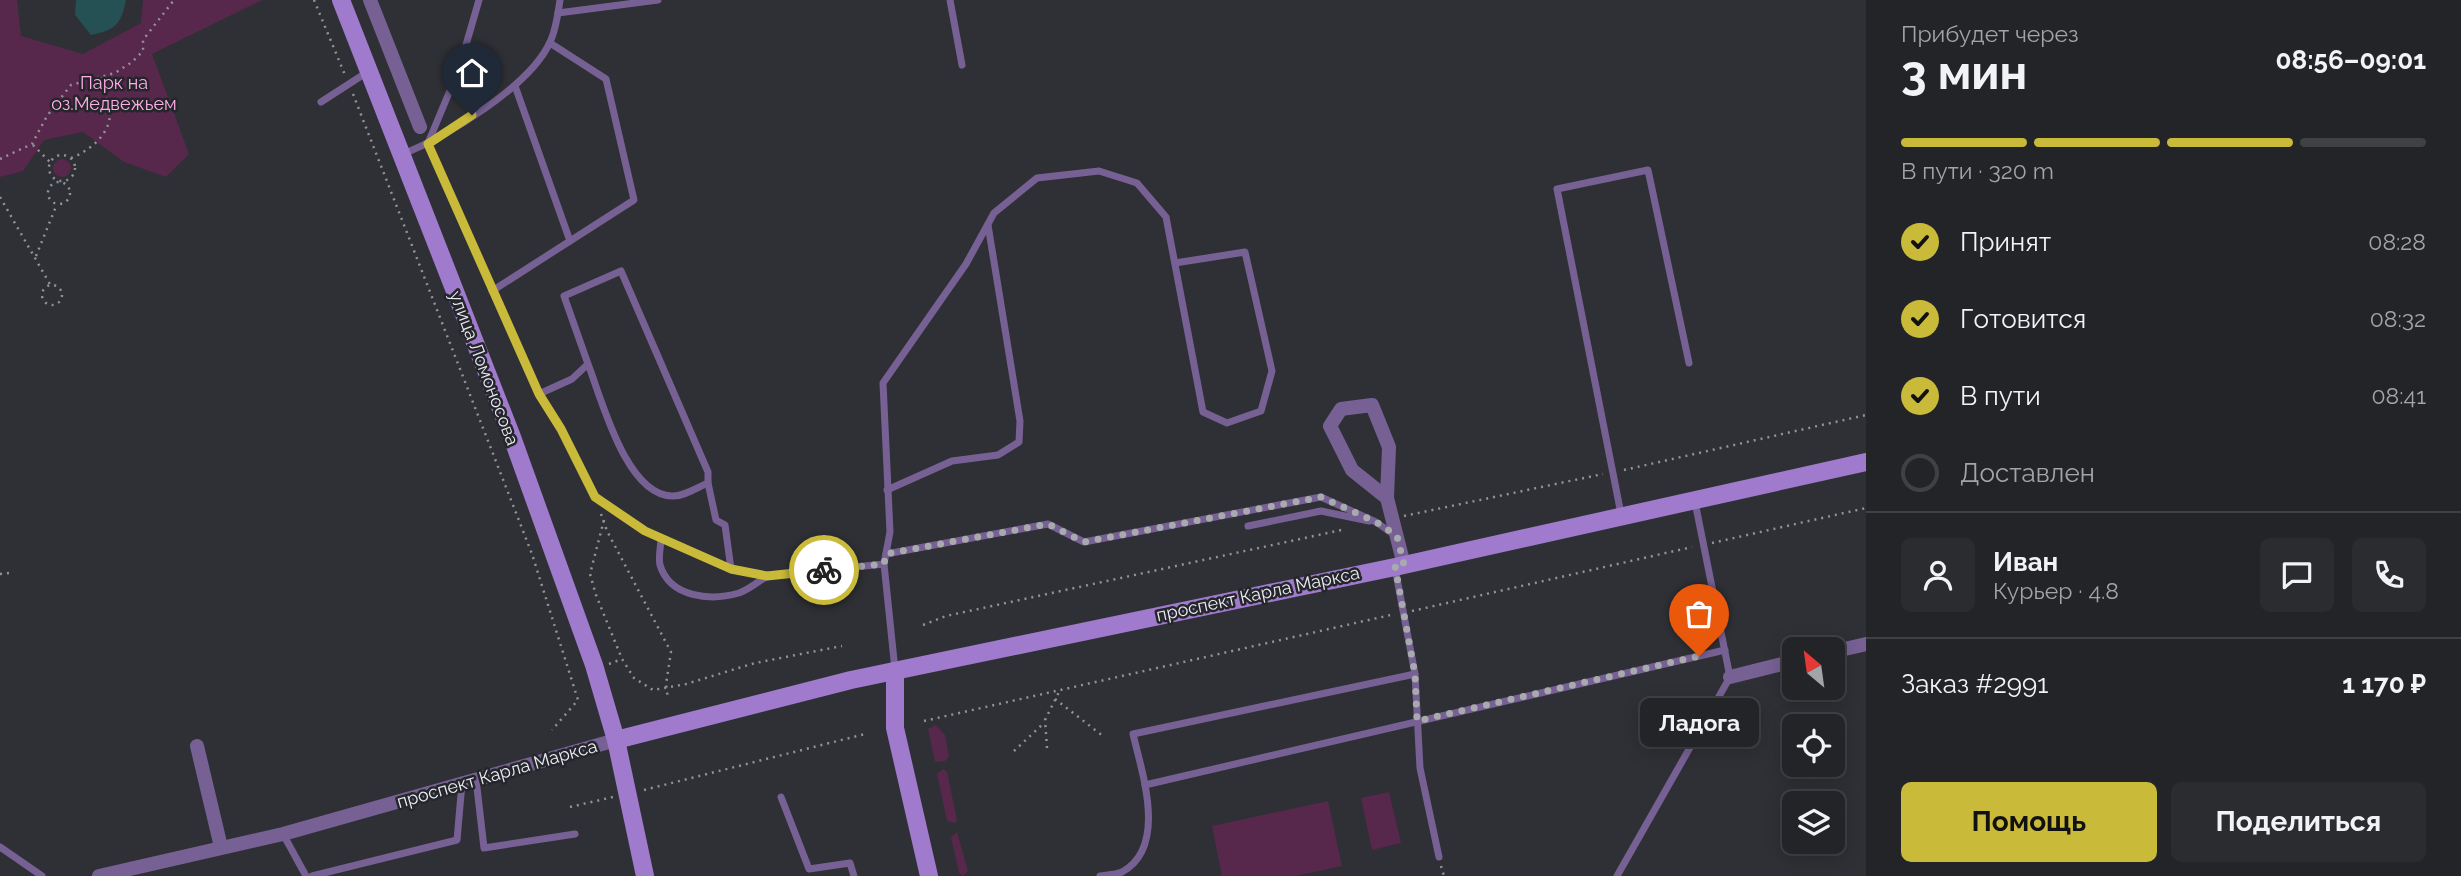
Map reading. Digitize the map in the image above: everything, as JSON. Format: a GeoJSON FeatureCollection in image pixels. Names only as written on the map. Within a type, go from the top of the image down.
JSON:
{"type":"FeatureCollection","features":[{"type":"Feature","properties":{"kind":"main road","name":"улица Ломоносова"},"geometry":{"type":"LineString","coordinates":[[341,0],[512,437],[594,664],[616,740],[645,876]]}},
{"type":"Feature","properties":{"kind":"main road","name":"проспект Карла Маркса"},"geometry":{"type":"LineString","coordinates":[[616,740],[895,671],[1399,566],[1866,461]]}},
{"type":"Feature","properties":{"kind":"main road"},"geometry":{"type":"LineString","coordinates":[[895,671],[895,728],[929,876]]}},
{"type":"Feature","properties":{"kind":"street"},"geometry":{"type":"LineString","coordinates":[[370,0],[420,127]]}},
{"type":"Feature","properties":{"kind":"street"},"geometry":{"type":"LineString","coordinates":[[1387,498],[1352,470],[1330,426],[1341,409],[1372,405],[1389,447],[1387,498],[1397,536],[1399,566]]}},
{"type":"Feature","properties":{"kind":"street"},"geometry":{"type":"LineString","coordinates":[[1845,649],[1866,644]]}},
{"type":"Feature","properties":{"kind":"street"},"geometry":{"type":"LineString","coordinates":[[1730,677],[1782,665]]}},
{"type":"Feature","properties":{"kind":"street","name":"проспект Карла Маркса"},"geometry":{"type":"LineString","coordinates":[[99,876],[283,834],[616,740]]}},
{"type":"Feature","properties":{"kind":"street"},"geometry":{"type":"LineString","coordinates":[[197,746],[221,847]]}},
{"type":"Feature","properties":{"kind":"lane"},"geometry":{"type":"LineString","coordinates":[[479,0],[459,69],[428,144],[539,394],[561,429],[595,497],[661,538],[731,569],[767,576],[884,564]]}},
{"type":"Feature","properties":{"kind":"lane"},"geometry":{"type":"LineString","coordinates":[[401,155],[428,144],[515,86],[550,43],[560,0]]}},
{"type":"Feature","properties":{"kind":"lane"},"geometry":{"type":"LineString","coordinates":[[558,13],[614,3],[657,0]]}},
{"type":"Feature","properties":{"kind":"lane"},"geometry":{"type":"LineString","coordinates":[[950,0],[962,65]]}},
{"type":"Feature","properties":{"kind":"lane"},"geometry":{"type":"LineString","coordinates":[[492,291],[634,200],[606,79],[550,43]]}},
{"type":"Feature","properties":{"kind":"lane"},"geometry":{"type":"LineString","coordinates":[[321,102],[370,71]]}},
{"type":"Feature","properties":{"kind":"lane"},"geometry":{"type":"LineString","coordinates":[[515,86],[570,241]]}},
{"type":"Feature","properties":{"kind":"lane"},"geometry":{"type":"LineString","coordinates":[[1621,515],[1557,189],[1648,170],[1689,363]]}},
{"type":"Feature","properties":{"kind":"lane"},"geometry":{"type":"LineString","coordinates":[[895,671],[884,564],[890,532],[883,383],[966,264],[994,214],[1037,178],[1099,171],[1137,183],[1166,216],[1203,412],[1227,423],[1261,411],[1272,371],[1245,253],[1175,263]]}},
{"type":"Feature","properties":{"kind":"lane"},"geometry":{"type":"LineString","coordinates":[[887,490],[952,461],[998,455],[1018,442],[1020,421],[988,225]]}},
{"type":"Feature","properties":{"kind":"lane"},"geometry":{"type":"LineString","coordinates":[[708,482],[674,497],[658,493],[635,477],[588,364],[564,296],[621,271],[708,472],[716,520],[725,525],[731,569]]}},
{"type":"Feature","properties":{"kind":"lane"},"geometry":{"type":"LineString","coordinates":[[539,394],[572,379],[588,364]]}},
{"type":"Feature","properties":{"kind":"lane"},"geometry":{"type":"LineString","coordinates":[[886,554],[1048,524],[1084,542],[1321,497],[1376,522],[1397,536]]}},
{"type":"Feature","properties":{"kind":"lane"},"geometry":{"type":"LineString","coordinates":[[1617,876],[1730,677],[1695,501]]}},
{"type":"Feature","properties":{"kind":"lane"},"geometry":{"type":"LineString","coordinates":[[1248,526],[1321,511],[1376,522]]}},
{"type":"Feature","properties":{"kind":"lane"},"geometry":{"type":"LineString","coordinates":[[661,538],[659,563],[666,576],[681,592],[702,597],[740,593],[767,576]]}},
{"type":"Feature","properties":{"kind":"lane"},"geometry":{"type":"LineString","coordinates":[[1399,566],[1415,674],[1420,768],[1439,857]]}},
{"type":"Feature","properties":{"kind":"lane"},"geometry":{"type":"LineString","coordinates":[[1144,785],[1725,650]]}},
{"type":"Feature","properties":{"kind":"lane"},"geometry":{"type":"LineString","coordinates":[[1103,876],[1122,872],[1142,851],[1150,827],[1132,734],[1415,674]]}},
{"type":"Feature","properties":{"kind":"lane"},"geometry":{"type":"LineString","coordinates":[[469,781],[484,848],[575,834]]}},
{"type":"Feature","properties":{"kind":"lane"},"geometry":{"type":"LineString","coordinates":[[312,876],[457,840],[469,781]]}},
{"type":"Feature","properties":{"kind":"lane"},"geometry":{"type":"LineString","coordinates":[[781,797],[809,869],[850,863],[854,876]]}},
{"type":"Feature","properties":{"kind":"lane"},"geometry":{"type":"LineString","coordinates":[[283,834],[306,876]]}},
{"type":"Feature","properties":{"kind":"lane"},"geometry":{"type":"LineString","coordinates":[[0,847],[42,876]]}},
{"type":"Feature","properties":{"kind":"path"},"geometry":{"type":"LineString","coordinates":[[0,159],[32,144],[65,91],[84,79],[102,77],[124,68],[138,56],[144,46],[143,40],[174,0]]}},
{"type":"Feature","properties":{"kind":"path"},"geometry":{"type":"LineString","coordinates":[[314,0],[532,554],[579,700],[552,730]]}},
{"type":"Feature","properties":{"kind":"path"},"geometry":{"type":"LineString","coordinates":[[83,74],[84,79]]}},
{"type":"Feature","properties":{"kind":"path"},"geometry":{"type":"LineString","coordinates":[[50,162],[59,155],[71,158],[88,149],[107,128],[110,111],[102,87],[102,77]]}},
{"type":"Feature","properties":{"kind":"path"},"geometry":{"type":"LineString","coordinates":[[32,144],[50,162],[51,176],[64,182],[73,177],[76,170],[71,158]]}},
{"type":"Feature","properties":{"kind":"path"},"geometry":{"type":"LineString","coordinates":[[61,182],[69,188],[69,195],[63,203],[57,204],[49,199],[48,190],[54,183],[61,182]]}},
{"type":"Feature","properties":{"kind":"path"},"geometry":{"type":"LineString","coordinates":[[0,197],[51,286],[59,288],[62,296],[58,303],[52,305],[43,298],[43,291],[51,286]]}},
{"type":"Feature","properties":{"kind":"path"},"geometry":{"type":"LineString","coordinates":[[36,256],[57,204]]}},
{"type":"Feature","properties":{"kind":"path"},"geometry":{"type":"LineString","coordinates":[[595,497],[671,652],[666,687],[668,699]]}},
{"type":"Feature","properties":{"kind":"path"},"geometry":{"type":"LineString","coordinates":[[604,520],[590,574],[596,595],[622,659],[634,678],[653,690],[755,663],[842,646]]}},
{"type":"Feature","properties":{"kind":"path"},"geometry":{"type":"LineString","coordinates":[[0,574],[10,573]]}},
{"type":"Feature","properties":{"kind":"path"},"geometry":{"type":"LineString","coordinates":[[1014,751],[1045,722],[1059,691]]}},
{"type":"Feature","properties":{"kind":"path"},"geometry":{"type":"LineString","coordinates":[[1055,699],[1103,736]]}},
{"type":"Feature","properties":{"kind":"path"},"geometry":{"type":"LineString","coordinates":[[1045,722],[1047,748]]}},
{"type":"Feature","properties":{"kind":"path"},"geometry":{"type":"LineString","coordinates":[[570,807],[864,734]]}},
{"type":"Feature","properties":{"kind":"green space","name":"Парк на оз.Медвежьем"},"geometry":{"type":"Polygon","coordinates":[[[0,0],[17,0],[21,36],[83,54],[141,23],[143,0],[262,0],[152,54],[189,154],[166,177],[124,162],[83,132],[44,140],[23,171],[0,177],[0,0]]]}},
{"type":"Feature","properties":{"kind":"green space"},"geometry":{"type":"Polygon","coordinates":[[[58,159],[66,159],[71,168],[69,175],[58,177],[53,172],[53,164],[58,159]]]}},
{"type":"Feature","properties":{"kind":"green space"},"geometry":{"type":"Polygon","coordinates":[[[936,725],[945,735],[949,757],[945,761],[935,762],[928,729],[936,725]]]}},
{"type":"Feature","properties":{"kind":"green space"},"geometry":{"type":"Polygon","coordinates":[[[943,769],[947,772],[957,820],[955,823],[947,821],[937,774],[943,769]]]}},
{"type":"Feature","properties":{"kind":"green space"},"geometry":{"type":"Polygon","coordinates":[[[1389,792],[1401,843],[1372,850],[1361,798],[1389,792]]]}},
{"type":"Feature","properties":{"kind":"green space"},"geometry":{"type":"Polygon","coordinates":[[[1328,801],[1342,866],[1296,876],[1222,876],[1212,826],[1328,801]]]}},
{"type":"Feature","properties":{"kind":"green space"},"geometry":{"type":"Polygon","coordinates":[[[957,832],[968,871],[963,876],[959,873],[951,837],[957,832]]]}},
{"type":"Feature","properties":{"kind":"water"},"geometry":{"type":"Polygon","coordinates":[[[76,0],[126,0],[116,25],[91,35],[75,15],[76,0]]]}},
{"type":"Feature","properties":{"kind":"way so far"},"geometry":{"type":"LineString","coordinates":[[824,570],[884,564],[886,554],[1048,524],[1084,542],[1321,497],[1376,522],[1397,536],[1404,565],[1395,566],[1415,674],[1417,721],[1699,656]]}},
{"type":"Feature","properties":{"kind":"place","name":"Ладога"},"geometry":{"type":"Point","coordinates":[1699,656]}},
{"type":"Feature","properties":{"kind":"route"},"geometry":{"type":"LineString","coordinates":[[472,115],[428,144],[539,394],[561,429],[595,497],[645,531],[731,569],[767,576],[824,570]]}}]}
